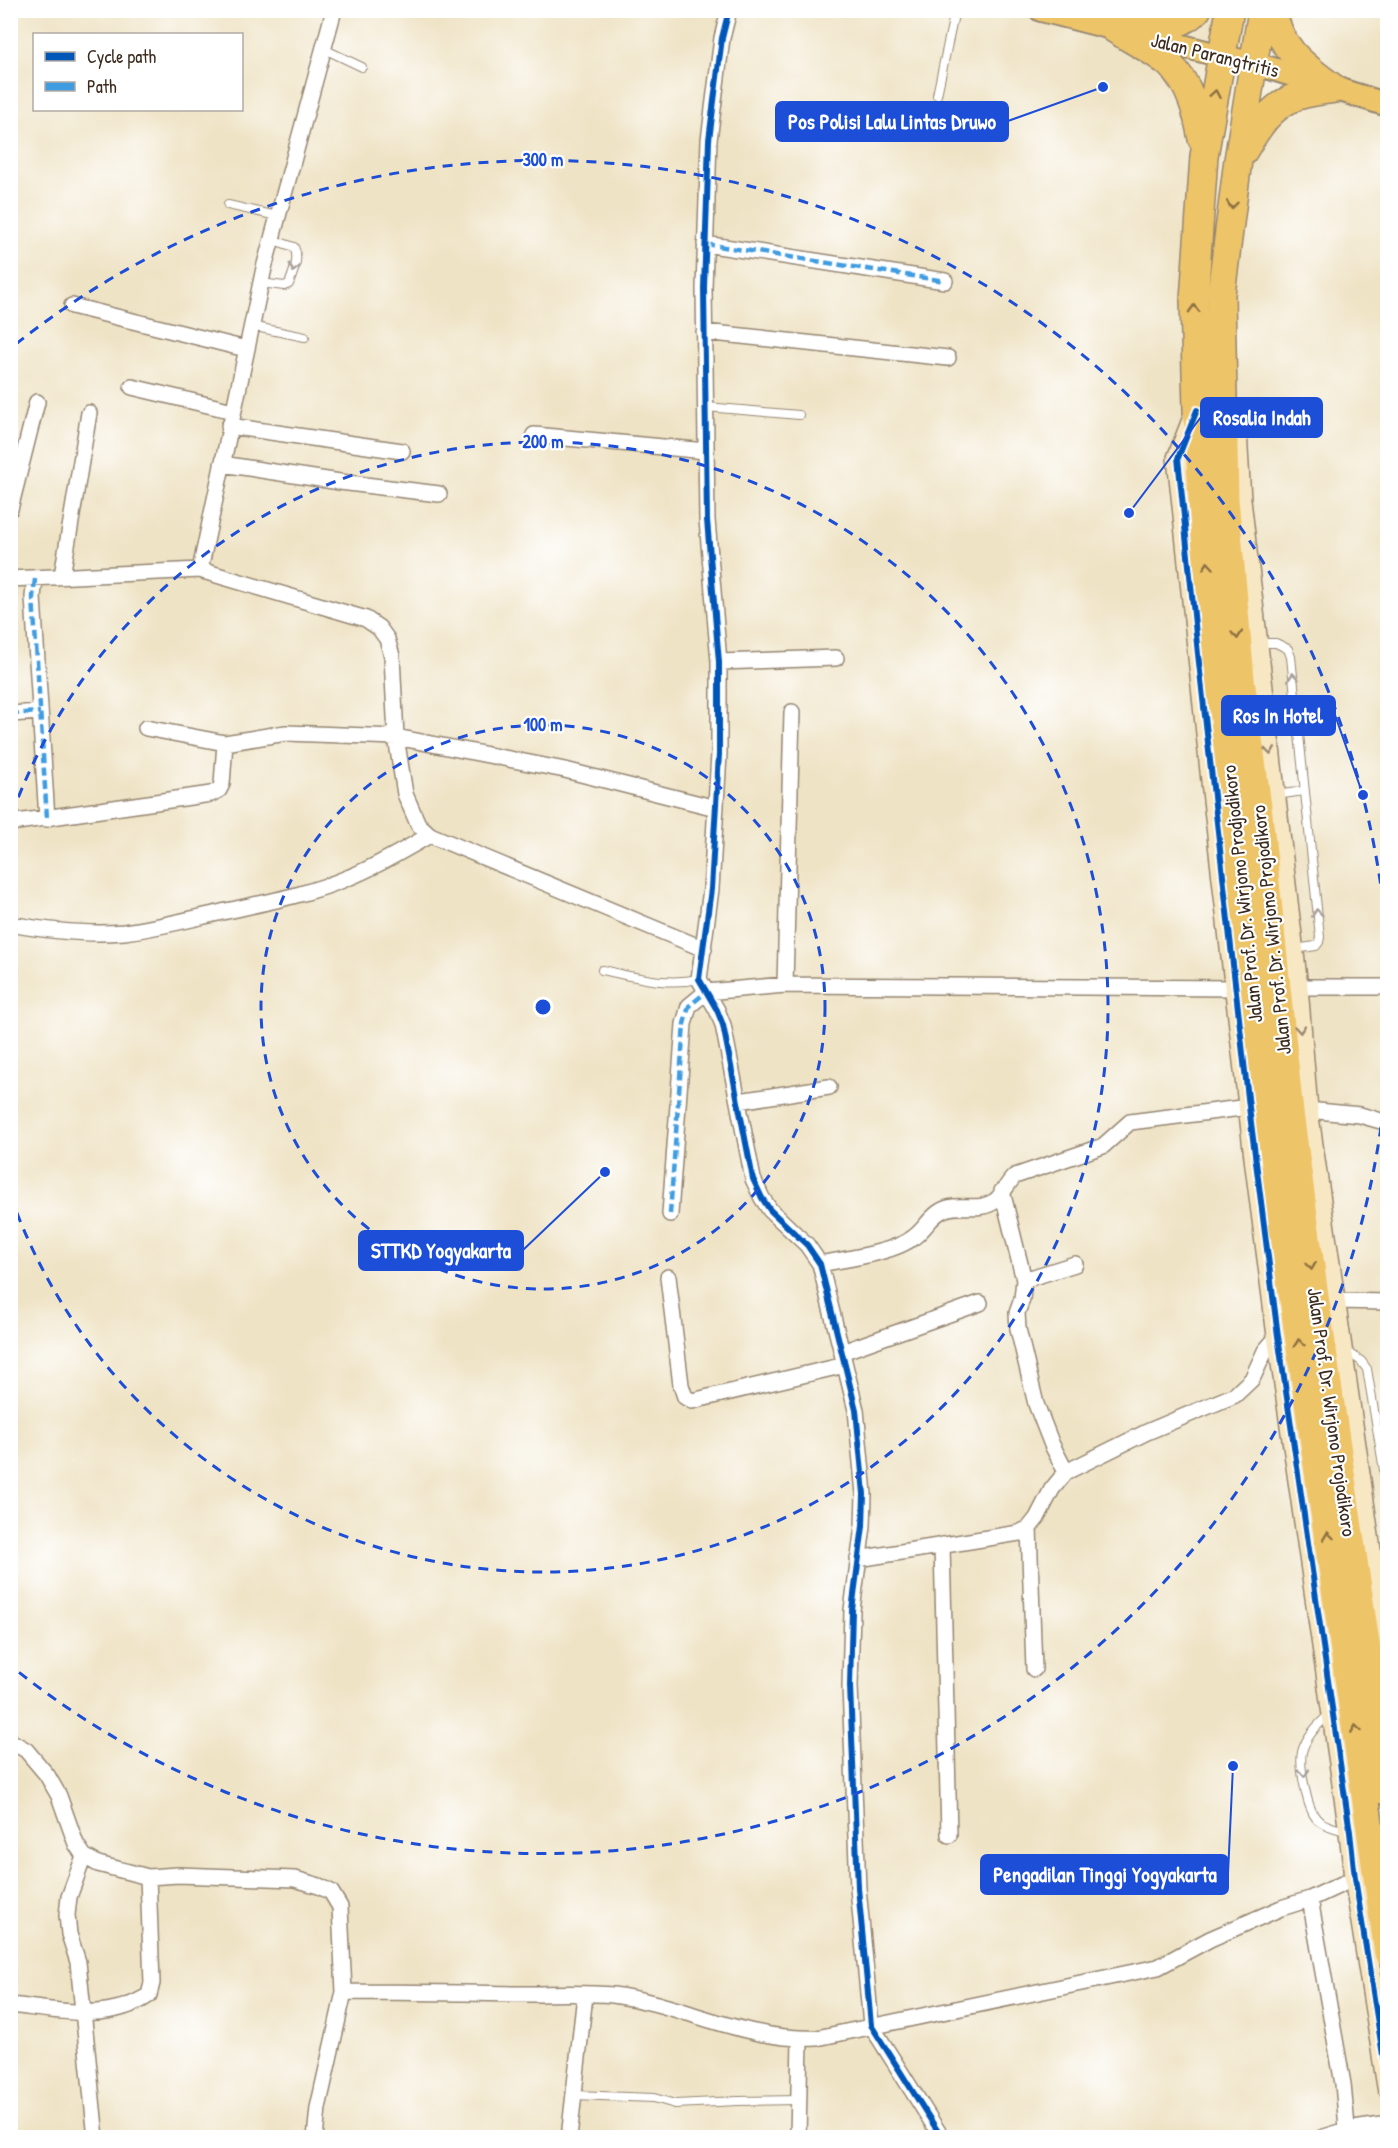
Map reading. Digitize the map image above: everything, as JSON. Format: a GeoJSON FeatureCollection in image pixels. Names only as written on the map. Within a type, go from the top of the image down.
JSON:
{"type":"FeatureCollection","features":[{"type":"Feature","properties":{"kind":"highway"},"geometry":{"type":"LineString","coordinates":[[1114,29],[1163,28],[1192,16],[1197,10]]}},
{"type":"Feature","properties":{"kind":"highway"},"geometry":{"type":"LineString","coordinates":[[1209,367],[1194,300],[1204,156],[1230,10]]}},
{"type":"Feature","properties":{"kind":"highway"},"geometry":{"type":"LineString","coordinates":[[1209,367],[1262,10]]}},
{"type":"Feature","properties":{"kind":"highway"},"geometry":{"type":"LineString","coordinates":[[1273,10],[1274,19],[1283,41],[1297,60],[1335,89]]}},
{"type":"Feature","properties":{"kind":"highway"},"geometry":{"type":"LineString","coordinates":[[1114,29],[1168,64],[1184,83],[1197,111],[1204,156]]}},
{"type":"Feature","properties":{"kind":"highway"},"geometry":{"type":"LineString","coordinates":[[1238,160],[1260,125],[1274,109],[1297,96],[1335,89]]}},
{"type":"Feature","properties":{"kind":"highway","name":"Jalan Prof. Dr. Wirjono Prodjodikoro"},"geometry":{"type":"LineString","coordinates":[[1209,367],[1210,407],[1203,516],[1207,653],[1272,1155],[1368,1763],[1388,1953]]}},
{"type":"Feature","properties":{"kind":"highway","name":"Jalan Prof. Dr. Wirjono Projodikoro"},"geometry":{"type":"LineString","coordinates":[[1210,407],[1225,499],[1241,679],[1259,814],[1290,1113],[1368,1763],[1388,1792]]}},
{"type":"Feature","properties":{"kind":"main road","name":"Jalan Parangtritis"},"geometry":{"type":"LineString","coordinates":[[1041,10],[1253,64],[1388,105]]}},
{"type":"Feature","properties":{"kind":"street"},"geometry":{"type":"LineString","coordinates":[[200,570],[271,239],[334,10]]}},
{"type":"Feature","properties":{"kind":"street"},"geometry":{"type":"LineString","coordinates":[[729,10],[722,38],[709,140],[705,244],[707,520],[718,662],[719,754],[703,986],[723,1025],[753,1179],[770,1210],[807,1245],[820,1264],[856,1410],[864,1494],[852,1610],[850,1686],[858,1888],[871,2025],[942,2138]]}},
{"type":"Feature","properties":{"kind":"street"},"geometry":{"type":"LineString","coordinates":[[705,244],[945,280]]}},
{"type":"Feature","properties":{"kind":"street"},"geometry":{"type":"LineString","coordinates":[[72,306],[246,349]]}},
{"type":"Feature","properties":{"kind":"street"},"geometry":{"type":"LineString","coordinates":[[704,332],[948,358]]}},
{"type":"Feature","properties":{"kind":"street"},"geometry":{"type":"LineString","coordinates":[[132,387],[231,419],[402,451]]}},
{"type":"Feature","properties":{"kind":"street"},"geometry":{"type":"LineString","coordinates":[[10,509],[37,402]]}},
{"type":"Feature","properties":{"kind":"street"},"geometry":{"type":"LineString","coordinates":[[1210,407],[1236,425],[1240,500],[1297,987],[1307,1110],[1388,1676]]}},
{"type":"Feature","properties":{"kind":"street"},"geometry":{"type":"LineString","coordinates":[[62,576],[89,413]]}},
{"type":"Feature","properties":{"kind":"street"},"geometry":{"type":"LineString","coordinates":[[534,435],[706,451]]}},
{"type":"Feature","properties":{"kind":"street"},"geometry":{"type":"LineString","coordinates":[[222,464],[439,494]]}},
{"type":"Feature","properties":{"kind":"street"},"geometry":{"type":"LineString","coordinates":[[10,579],[200,570],[366,619],[379,628],[387,639],[392,656],[396,737],[408,801],[418,824],[430,835],[704,949]]}},
{"type":"Feature","properties":{"kind":"street"},"geometry":{"type":"LineString","coordinates":[[35,579],[33,597],[47,819]]}},
{"type":"Feature","properties":{"kind":"street"},"geometry":{"type":"LineString","coordinates":[[1207,653],[1236,988],[1278,1336],[1333,1712],[1368,1763],[1350,1832],[1355,1878],[1388,2087]]}},
{"type":"Feature","properties":{"kind":"street"},"geometry":{"type":"LineString","coordinates":[[718,662],[836,658]]}},
{"type":"Feature","properties":{"kind":"street"},"geometry":{"type":"LineString","coordinates":[[10,714],[40,712]]}},
{"type":"Feature","properties":{"kind":"street"},"geometry":{"type":"LineString","coordinates":[[785,985],[792,712]]}},
{"type":"Feature","properties":{"kind":"street"},"geometry":{"type":"LineString","coordinates":[[146,728],[225,743],[285,733],[396,737],[565,770],[716,808]]}},
{"type":"Feature","properties":{"kind":"street"},"geometry":{"type":"LineString","coordinates":[[10,823],[211,794],[219,790],[222,784],[225,743]]}},
{"type":"Feature","properties":{"kind":"street"},"geometry":{"type":"LineString","coordinates":[[10,924],[33,928],[122,932],[153,927],[279,900],[349,878],[430,835]]}},
{"type":"Feature","properties":{"kind":"street"},"geometry":{"type":"LineString","coordinates":[[703,986],[1236,988]]}},
{"type":"Feature","properties":{"kind":"street"},"geometry":{"type":"LineString","coordinates":[[670,1214],[684,1024],[689,1006],[703,986]]}},
{"type":"Feature","properties":{"kind":"street"},"geometry":{"type":"LineString","coordinates":[[1297,987],[1388,987]]}},
{"type":"Feature","properties":{"kind":"street"},"geometry":{"type":"LineString","coordinates":[[739,1101],[829,1087]]}},
{"type":"Feature","properties":{"kind":"street"},"geometry":{"type":"LineString","coordinates":[[820,1264],[889,1248],[913,1238],[941,1211],[956,1206],[980,1207],[996,1200],[1015,1176],[1103,1146],[1130,1122],[1249,1107]]}},
{"type":"Feature","properties":{"kind":"street"},"geometry":{"type":"LineString","coordinates":[[1307,1110],[1360,1115],[1388,1123]]}},
{"type":"Feature","properties":{"kind":"street"},"geometry":{"type":"LineString","coordinates":[[1002,1191],[1024,1280],[1022,1299],[1017,1313],[1018,1329],[1036,1404],[1052,1445],[1066,1472]]}},
{"type":"Feature","properties":{"kind":"street"},"geometry":{"type":"LineString","coordinates":[[1024,1280],[1075,1264]]}},
{"type":"Feature","properties":{"kind":"street"},"geometry":{"type":"LineString","coordinates":[[668,1277],[681,1385],[685,1397],[692,1401],[844,1358],[981,1303]]}},
{"type":"Feature","properties":{"kind":"street"},"geometry":{"type":"LineString","coordinates":[[1335,1301],[1388,1302]]}},
{"type":"Feature","properties":{"kind":"street"},"geometry":{"type":"LineString","coordinates":[[858,1558],[1019,1533],[1029,1528],[1037,1518],[1052,1489],[1066,1472],[1147,1432],[1235,1395],[1252,1379],[1264,1351],[1278,1336]]}},
{"type":"Feature","properties":{"kind":"street"},"geometry":{"type":"LineString","coordinates":[[1029,1528],[1034,1669]]}},
{"type":"Feature","properties":{"kind":"street"},"geometry":{"type":"LineString","coordinates":[[942,1545],[949,1834]]}},
{"type":"Feature","properties":{"kind":"street"},"geometry":{"type":"LineString","coordinates":[[10,1741],[26,1750],[47,1775],[59,1796],[76,1844],[84,1856],[99,1864],[148,1877],[178,1875],[295,1879],[331,1892],[340,1907],[344,1992],[318,2108],[315,2138]]}},
{"type":"Feature","properties":{"kind":"street"},"geometry":{"type":"LineString","coordinates":[[84,1856],[69,1897],[67,1915],[69,1934],[78,1962],[96,2138]]}},
{"type":"Feature","properties":{"kind":"street"},"geometry":{"type":"LineString","coordinates":[[10,2005],[82,2014],[139,2002],[149,1995],[152,1983],[148,1877]]}},
{"type":"Feature","properties":{"kind":"street"},"geometry":{"type":"LineString","coordinates":[[344,1992],[614,1995],[768,2035],[800,2039],[817,2038],[1158,1967],[1210,1939],[1281,1908],[1310,1899],[1355,1878]]}},
{"type":"Feature","properties":{"kind":"street"},"geometry":{"type":"LineString","coordinates":[[1310,1899],[1343,2084],[1347,2134]]}},
{"type":"Feature","properties":{"kind":"street"},"geometry":{"type":"LineString","coordinates":[[569,2138],[585,1995]]}},
{"type":"Feature","properties":{"kind":"street"},"geometry":{"type":"LineString","coordinates":[[798,2138],[800,2039]]}},
{"type":"Feature","properties":{"kind":"street"},"geometry":{"type":"LineString","coordinates":[[1321,2138],[1388,2124]]}},
{"type":"Feature","properties":{"kind":"lane"},"geometry":{"type":"LineString","coordinates":[[937,95],[955,10]]}},
{"type":"Feature","properties":{"kind":"lane"},"geometry":{"type":"LineString","coordinates":[[324,49],[362,66]]}},
{"type":"Feature","properties":{"kind":"lane"},"geometry":{"type":"LineString","coordinates":[[228,205],[277,216]]}},
{"type":"Feature","properties":{"kind":"lane"},"geometry":{"type":"LineString","coordinates":[[261,284],[284,286],[289,284],[296,259],[297,253],[294,247],[271,239]]}},
{"type":"Feature","properties":{"kind":"lane"},"geometry":{"type":"LineString","coordinates":[[251,326],[305,336]]}},
{"type":"Feature","properties":{"kind":"lane"},"geometry":{"type":"LineString","coordinates":[[706,407],[799,415]]}},
{"type":"Feature","properties":{"kind":"lane"},"geometry":{"type":"LineString","coordinates":[[1258,643],[1276,643],[1288,649],[1291,657],[1319,942],[1316,946],[1292,949]]}},
{"type":"Feature","properties":{"kind":"lane"},"geometry":{"type":"LineString","coordinates":[[1275,795],[1304,791]]}},
{"type":"Feature","properties":{"kind":"lane"},"geometry":{"type":"LineString","coordinates":[[602,970],[703,986]]}},
{"type":"Feature","properties":{"kind":"lane"},"geometry":{"type":"LineString","coordinates":[[1341,1348],[1361,1360],[1367,1369],[1388,1494]]}},
{"type":"Feature","properties":{"kind":"lane"},"geometry":{"type":"LineString","coordinates":[[1375,1583],[1388,1561]]}},
{"type":"Feature","properties":{"kind":"lane"},"geometry":{"type":"LineString","coordinates":[[1333,1712],[1311,1731],[1302,1753],[1306,1801],[1317,1820],[1350,1832]]}},
{"type":"Feature","properties":{"kind":"lane"},"geometry":{"type":"LineString","coordinates":[[574,2095],[654,2098],[675,2104],[798,2100]]}},
{"type":"Feature","properties":{"kind":"marked path"},"geometry":{"type":"LineString","coordinates":[[705,244],[945,281]]}},
{"type":"Feature","properties":{"kind":"marked path"},"geometry":{"type":"LineString","coordinates":[[35,579],[33,597],[47,819]]}},
{"type":"Feature","properties":{"kind":"marked path"},"geometry":{"type":"LineString","coordinates":[[10,714],[40,712]]}},
{"type":"Feature","properties":{"kind":"marked path"},"geometry":{"type":"LineString","coordinates":[[670,1214],[684,1024],[689,1006],[706,992]]}},
{"type":"Feature","properties":{"kind":"cycle path"},"geometry":{"type":"LineString","coordinates":[[729,10],[722,38],[709,140],[704,288],[707,520],[719,662],[719,754],[711,889],[699,979],[723,1025],[753,1179],[770,1210],[807,1245],[820,1264],[856,1410],[864,1494],[863,1526],[852,1610],[850,1686],[858,1888],[871,2025],[942,2138]]}},
{"type":"Feature","properties":{"kind":"cycle path"},"geometry":{"type":"LineString","coordinates":[[1197,410],[1178,458],[1249,1107],[1278,1336],[1355,1878],[1388,2087]]}},
{"type":"Feature","properties":{"kind":"place","name":"Pos Polisi Lalu Lintas Druwo"},"geometry":{"type":"Point","coordinates":[1103,87]}},
{"type":"Feature","properties":{"kind":"place","name":"Rosalia Indah"},"geometry":{"type":"Point","coordinates":[1129,513]}},
{"type":"Feature","properties":{"kind":"place","name":"Ros In Hotel"},"geometry":{"type":"Point","coordinates":[1363,795]}},
{"type":"Feature","properties":{"kind":"place","name":"STTKD Yogyakarta"},"geometry":{"type":"Point","coordinates":[605,1172]}},
{"type":"Feature","properties":{"kind":"place","name":"Pengadilan Tinggi Yogyakarta"},"geometry":{"type":"Point","coordinates":[1233,1766]}}]}
